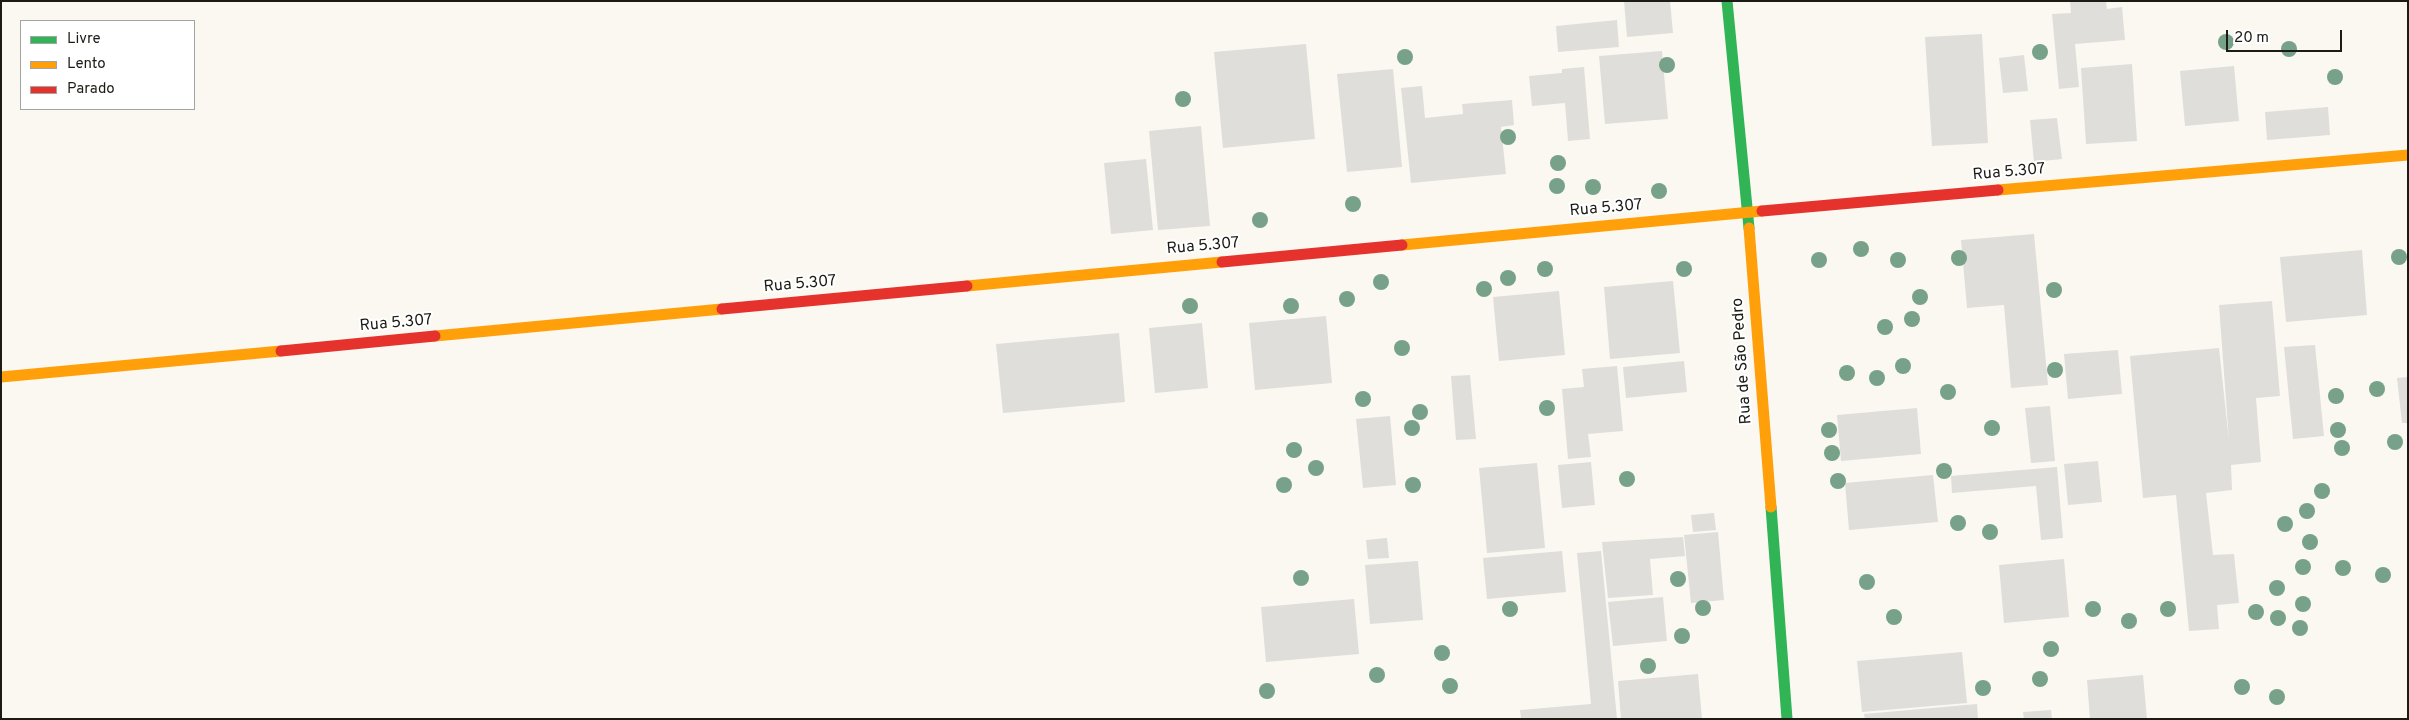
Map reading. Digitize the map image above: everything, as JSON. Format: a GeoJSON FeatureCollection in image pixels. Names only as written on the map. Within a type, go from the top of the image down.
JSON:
{"type":"FeatureCollection","features":[{"type":"Feature","properties":{"kind":"street","name":"Rua de São Pedro"},"geometry":{"type":"LineString","coordinates":[[1727,1],[1748,212],[1787,719]]}},
{"type":"Feature","properties":{"kind":"street","name":"Rua 5.307"},"geometry":{"type":"LineString","coordinates":[[1,377],[1748,212],[2408,155]]}},
{"type":"Feature","properties":{"kind":"building"},"geometry":{"type":"Polygon","coordinates":[[[1624,1],[1670,1],[1673,33],[1627,37],[1624,1]]]}},
{"type":"Feature","properties":{"kind":"building"},"geometry":{"type":"Polygon","coordinates":[[[2070,1],[2106,1],[2107,9],[2122,7],[2125,40],[2075,44],[2079,87],[2059,89],[2052,14],[2071,13],[2070,1]]]}},
{"type":"Feature","properties":{"kind":"building"},"geometry":{"type":"Polygon","coordinates":[[[1617,20],[1619,47],[1558,52],[1556,26],[1617,20]]]}},
{"type":"Feature","properties":{"kind":"building"},"geometry":{"type":"Polygon","coordinates":[[[1982,34],[1988,143],[1932,146],[1925,37],[1982,34]]]}},
{"type":"Feature","properties":{"kind":"building"},"geometry":{"type":"Polygon","coordinates":[[[1306,44],[1315,139],[1223,148],[1214,52],[1306,44]]]}},
{"type":"Feature","properties":{"kind":"building"},"geometry":{"type":"Polygon","coordinates":[[[1662,51],[1668,119],[1605,124],[1599,56],[1662,51]]]}},
{"type":"Feature","properties":{"kind":"building"},"geometry":{"type":"Polygon","coordinates":[[[2024,55],[2028,91],[2003,93],[1999,58],[2024,55]]]}},
{"type":"Feature","properties":{"kind":"building"},"geometry":{"type":"Polygon","coordinates":[[[2132,64],[2137,141],[2086,144],[2081,68],[2132,64]]]}},
{"type":"Feature","properties":{"kind":"building"},"geometry":{"type":"Polygon","coordinates":[[[2234,66],[2239,121],[2185,126],[2180,71],[2234,66]]]}},
{"type":"Feature","properties":{"kind":"building"},"geometry":{"type":"Polygon","coordinates":[[[1584,67],[1590,139],[1568,141],[1565,103],[1532,106],[1529,76],[1562,73],[1562,69],[1584,67]]]}},
{"type":"Feature","properties":{"kind":"building"},"geometry":{"type":"Polygon","coordinates":[[[1393,69],[1402,167],[1347,172],[1337,74],[1393,69]]]}},
{"type":"Feature","properties":{"kind":"building"},"geometry":{"type":"Polygon","coordinates":[[[1422,86],[1425,118],[1463,114],[1462,104],[1512,100],[1514,125],[1501,127],[1506,174],[1411,183],[1401,88],[1422,86]]]}},
{"type":"Feature","properties":{"kind":"building"},"geometry":{"type":"Polygon","coordinates":[[[2328,107],[2330,135],[2267,140],[2265,112],[2328,107]]]}},
{"type":"Feature","properties":{"kind":"building"},"geometry":{"type":"Polygon","coordinates":[[[2057,118],[2062,159],[2034,162],[2030,120],[2057,118]]]}},
{"type":"Feature","properties":{"kind":"building"},"geometry":{"type":"Polygon","coordinates":[[[1201,126],[1210,226],[1158,230],[1149,131],[1201,126]]]}},
{"type":"Feature","properties":{"kind":"building"},"geometry":{"type":"Polygon","coordinates":[[[1146,159],[1153,230],[1111,234],[1104,163],[1146,159]]]}},
{"type":"Feature","properties":{"kind":"building"},"geometry":{"type":"Polygon","coordinates":[[[2034,234],[2048,385],[2011,388],[2004,305],[1967,308],[1961,240],[2034,234]]]}},
{"type":"Feature","properties":{"kind":"building"},"geometry":{"type":"Polygon","coordinates":[[[2362,250],[2367,315],[2286,322],[2280,257],[2362,250]]]}},
{"type":"Feature","properties":{"kind":"building"},"geometry":{"type":"Polygon","coordinates":[[[1673,281],[1680,353],[1610,359],[1604,287],[1673,281]]]}},
{"type":"Feature","properties":{"kind":"building"},"geometry":{"type":"Polygon","coordinates":[[[1559,291],[1565,355],[1499,361],[1493,297],[1559,291]]]}},
{"type":"Feature","properties":{"kind":"building"},"geometry":{"type":"Polygon","coordinates":[[[2272,301],[2280,396],[2256,398],[2261,462],[2231,465],[2232,490],[2206,493],[2213,555],[2234,554],[2239,603],[2217,605],[2219,629],[2189,631],[2176,495],[2143,498],[2130,356],[2219,348],[2229,441],[2219,305],[2272,301]]]}},
{"type":"Feature","properties":{"kind":"building"},"geometry":{"type":"Polygon","coordinates":[[[1326,316],[1332,383],[1255,390],[1249,323],[1326,316]]]}},
{"type":"Feature","properties":{"kind":"building"},"geometry":{"type":"Polygon","coordinates":[[[1202,323],[1208,388],[1155,393],[1149,328],[1202,323]]]}},
{"type":"Feature","properties":{"kind":"building"},"geometry":{"type":"Polygon","coordinates":[[[1119,333],[1125,402],[1003,413],[996,344],[1119,333]]]}},
{"type":"Feature","properties":{"kind":"building"},"geometry":{"type":"Polygon","coordinates":[[[2315,345],[2324,436],[2293,439],[2284,347],[2315,345]]]}},
{"type":"Feature","properties":{"kind":"building"},"geometry":{"type":"Polygon","coordinates":[[[2118,350],[2122,394],[2068,399],[2064,354],[2118,350]]]}},
{"type":"Feature","properties":{"kind":"building"},"geometry":{"type":"Polygon","coordinates":[[[1684,361],[1687,392],[1626,398],[1623,367],[1684,361]]]}},
{"type":"Feature","properties":{"kind":"building"},"geometry":{"type":"Polygon","coordinates":[[[1617,366],[1623,431],[1588,434],[1591,457],[1568,459],[1562,389],[1584,387],[1582,369],[1617,366]]]}},
{"type":"Feature","properties":{"kind":"building"},"geometry":{"type":"Polygon","coordinates":[[[1470,375],[1476,439],[1456,440],[1451,376],[1470,375]]]}},
{"type":"Feature","properties":{"kind":"building"},"geometry":{"type":"Polygon","coordinates":[[[2408,377],[2408,423],[2402,423],[2397,378],[2408,377]]]}},
{"type":"Feature","properties":{"kind":"building"},"geometry":{"type":"Polygon","coordinates":[[[2050,406],[2055,461],[2031,463],[2025,408],[2050,406]]]}},
{"type":"Feature","properties":{"kind":"building"},"geometry":{"type":"Polygon","coordinates":[[[1917,408],[1921,454],[1841,461],[1837,415],[1917,408]]]}},
{"type":"Feature","properties":{"kind":"building"},"geometry":{"type":"Polygon","coordinates":[[[1390,416],[1396,485],[1363,488],[1356,419],[1390,416]]]}},
{"type":"Feature","properties":{"kind":"building"},"geometry":{"type":"Polygon","coordinates":[[[2098,461],[2102,502],[2068,505],[2064,464],[2098,461]]]}},
{"type":"Feature","properties":{"kind":"building"},"geometry":{"type":"Polygon","coordinates":[[[1591,462],[1595,505],[1562,508],[1558,465],[1591,462]]]}},
{"type":"Feature","properties":{"kind":"building"},"geometry":{"type":"Polygon","coordinates":[[[1537,463],[1545,548],[1487,553],[1479,468],[1537,463]]]}},
{"type":"Feature","properties":{"kind":"building"},"geometry":{"type":"Polygon","coordinates":[[[2057,467],[2063,538],[2041,540],[2036,486],[1952,493],[1951,476],[2057,467]]]}},
{"type":"Feature","properties":{"kind":"building"},"geometry":{"type":"Polygon","coordinates":[[[1933,475],[1938,522],[1849,530],[1845,483],[1933,475]]]}},
{"type":"Feature","properties":{"kind":"building"},"geometry":{"type":"Polygon","coordinates":[[[1714,513],[1716,530],[1693,532],[1691,515],[1714,513]]]}},
{"type":"Feature","properties":{"kind":"building"},"geometry":{"type":"Polygon","coordinates":[[[1718,532],[1724,600],[1691,603],[1684,535],[1718,532]]]}},
{"type":"Feature","properties":{"kind":"building"},"geometry":{"type":"Polygon","coordinates":[[[1683,537],[1685,556],[1650,559],[1653,595],[1608,598],[1602,542],[1683,537]]]}},
{"type":"Feature","properties":{"kind":"building"},"geometry":{"type":"Polygon","coordinates":[[[1387,538],[1389,558],[1368,559],[1366,540],[1387,538]]]}},
{"type":"Feature","properties":{"kind":"building"},"geometry":{"type":"Polygon","coordinates":[[[1562,551],[1566,592],[1487,599],[1483,558],[1562,551]]]}},
{"type":"Feature","properties":{"kind":"building"},"geometry":{"type":"Polygon","coordinates":[[[1601,551],[1617,719],[1521,719],[1520,710],[1591,704],[1577,553],[1601,551]]]}},
{"type":"Feature","properties":{"kind":"building"},"geometry":{"type":"Polygon","coordinates":[[[2064,559],[2069,617],[2004,623],[1999,565],[2064,559]]]}},
{"type":"Feature","properties":{"kind":"building"},"geometry":{"type":"Polygon","coordinates":[[[1418,561],[1423,620],[1370,624],[1365,565],[1418,561]]]}},
{"type":"Feature","properties":{"kind":"building"},"geometry":{"type":"Polygon","coordinates":[[[1663,597],[1667,641],[1613,646],[1608,602],[1663,597]]]}},
{"type":"Feature","properties":{"kind":"building"},"geometry":{"type":"Polygon","coordinates":[[[1354,599],[1359,654],[1266,662],[1261,607],[1354,599]]]}},
{"type":"Feature","properties":{"kind":"building"},"geometry":{"type":"Polygon","coordinates":[[[1962,652],[1967,703],[1862,712],[1857,661],[1962,652]]]}},
{"type":"Feature","properties":{"kind":"building"},"geometry":{"type":"Polygon","coordinates":[[[1698,674],[1702,719],[1621,719],[1618,681],[1698,674]]]}},
{"type":"Feature","properties":{"kind":"building"},"geometry":{"type":"Polygon","coordinates":[[[2143,675],[2147,719],[2090,719],[2087,680],[2143,675]]]}},
{"type":"Feature","properties":{"kind":"building"},"geometry":{"type":"Polygon","coordinates":[[[1977,704],[1978,719],[1865,719],[1864,714],[1977,704]]]}},
{"type":"Feature","properties":{"kind":"building"},"geometry":{"type":"Polygon","coordinates":[[[2051,710],[2052,719],[2024,719],[2023,712],[2051,710]]]}},
{"type":"Feature","properties":{"kind":"traffic: fast"},"geometry":{"type":"LineString","coordinates":[[1727,1],[1749,228]]}},
{"type":"Feature","properties":{"kind":"traffic: fast"},"geometry":{"type":"LineString","coordinates":[[1771,507],[1787,719]]}},
{"type":"Feature","properties":{"kind":"traffic: slow"},"geometry":{"type":"LineString","coordinates":[[1998,190],[2408,155]]}},
{"type":"Feature","properties":{"kind":"traffic: slow"},"geometry":{"type":"LineString","coordinates":[[1402,245],[1762,211]]}},
{"type":"Feature","properties":{"kind":"traffic: slow"},"geometry":{"type":"LineString","coordinates":[[1749,228],[1771,507]]}},
{"type":"Feature","properties":{"kind":"traffic: slow"},"geometry":{"type":"LineString","coordinates":[[967,286],[1222,262]]}},
{"type":"Feature","properties":{"kind":"traffic: slow"},"geometry":{"type":"LineString","coordinates":[[435,336],[722,309]]}},
{"type":"Feature","properties":{"kind":"traffic: slow"},"geometry":{"type":"LineString","coordinates":[[1,377],[281,351]]}},
{"type":"Feature","properties":{"kind":"traffic: jam"},"geometry":{"type":"LineString","coordinates":[[1762,211],[1998,190]]}},
{"type":"Feature","properties":{"kind":"traffic: jam"},"geometry":{"type":"LineString","coordinates":[[1222,262],[1402,245]]}},
{"type":"Feature","properties":{"kind":"traffic: jam"},"geometry":{"type":"LineString","coordinates":[[722,309],[967,286]]}},
{"type":"Feature","properties":{"kind":"traffic: jam"},"geometry":{"type":"LineString","coordinates":[[281,351],[435,336]]}}]}
